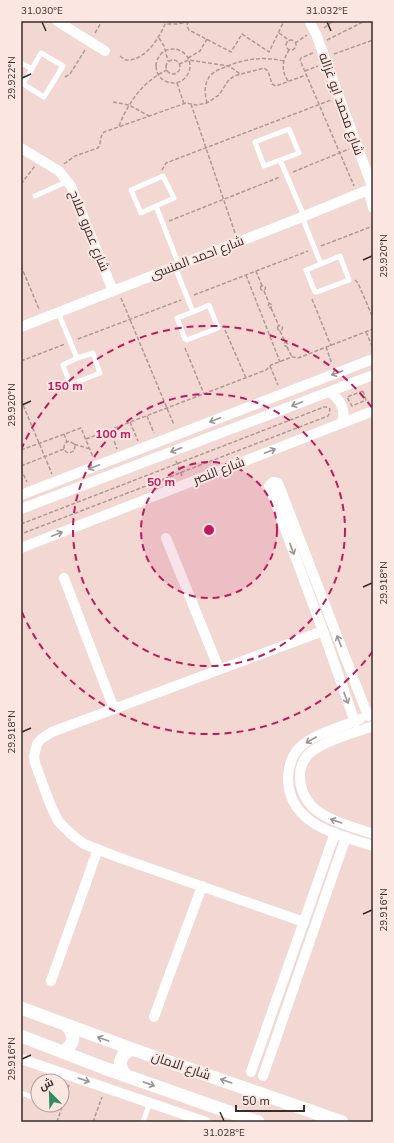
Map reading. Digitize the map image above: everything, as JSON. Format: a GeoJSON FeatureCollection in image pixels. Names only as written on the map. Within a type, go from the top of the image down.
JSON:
{"type":"FeatureCollection","features":[{"type":"Feature","properties":{"kind":"street"},"geometry":{"type":"LineString","coordinates":[[58,21],[105,51]]}},
{"type":"Feature","properties":{"kind":"street","name":"شارع محمد ابو غزاله"},"geometry":{"type":"LineString","coordinates":[[309,21],[321,46],[356,146],[373,188],[370,196],[373,208]]}},
{"type":"Feature","properties":{"kind":"street","name":"شارع عمرو صلاح"},"geometry":{"type":"LineString","coordinates":[[21,148],[58,171],[68,180],[116,290]]}},
{"type":"Feature","properties":{"kind":"street","name":"شارع احمد المنسى"},"geometry":{"type":"LineString","coordinates":[[21,327],[303,217],[373,188]]}},
{"type":"Feature","properties":{"kind":"street"},"geometry":{"type":"LineString","coordinates":[[26,493],[373,359]]}},
{"type":"Feature","properties":{"kind":"street"},"geometry":{"type":"LineString","coordinates":[[21,509],[373,375]]}},
{"type":"Feature","properties":{"kind":"street"},"geometry":{"type":"LineString","coordinates":[[330,392],[342,405],[344,418],[342,423]]}},
{"type":"Feature","properties":{"kind":"street","name":"شارع النصر"},"geometry":{"type":"LineString","coordinates":[[21,548],[373,411]]}},
{"type":"Feature","properties":{"kind":"street"},"geometry":{"type":"LineString","coordinates":[[195,428],[201,440]]}},
{"type":"Feature","properties":{"kind":"street"},"geometry":{"type":"LineString","coordinates":[[355,722],[269,486],[273,482],[278,483],[350,671],[370,715],[355,722],[319,736],[299,748],[292,758],[289,770],[288,783],[291,795],[296,807],[304,817],[314,824],[373,846]]}},
{"type":"Feature","properties":{"kind":"street"},"geometry":{"type":"LineString","coordinates":[[285,531],[295,527]]}},
{"type":"Feature","properties":{"kind":"street"},"geometry":{"type":"LineString","coordinates":[[166,538],[219,670]]}},
{"type":"Feature","properties":{"kind":"street"},"geometry":{"type":"LineString","coordinates":[[64,578],[114,709]]}},
{"type":"Feature","properties":{"kind":"street"},"geometry":{"type":"LineString","coordinates":[[304,922],[84,844],[58,821],[50,804],[36,763],[35,750],[37,744],[46,735],[323,631]]}},
{"type":"Feature","properties":{"kind":"street"},"geometry":{"type":"LineString","coordinates":[[338,676],[350,671]]}},
{"type":"Feature","properties":{"kind":"street"},"geometry":{"type":"LineString","coordinates":[[373,726],[321,746],[310,753],[303,763],[300,774],[301,788],[307,802],[317,812],[373,834]]}},
{"type":"Feature","properties":{"kind":"street"},"geometry":{"type":"LineString","coordinates":[[251,1072],[335,833]]}},
{"type":"Feature","properties":{"kind":"street"},"geometry":{"type":"LineString","coordinates":[[263,1076],[346,837]]}},
{"type":"Feature","properties":{"kind":"street"},"geometry":{"type":"LineString","coordinates":[[51,981],[98,849]]}},
{"type":"Feature","properties":{"kind":"street"},"geometry":{"type":"LineString","coordinates":[[322,870],[333,874]]}},
{"type":"Feature","properties":{"kind":"street"},"geometry":{"type":"LineString","coordinates":[[154,1017],[202,886]]}},
{"type":"Feature","properties":{"kind":"street","name":"شارع الامان"},"geometry":{"type":"LineString","coordinates":[[21,1008],[132,1049],[342,1122]]}},
{"type":"Feature","properties":{"kind":"street"},"geometry":{"type":"LineString","coordinates":[[62,1052],[68,1049],[72,1043],[73,1036],[66,1025]]}},
{"type":"Feature","properties":{"kind":"street","name":"شارع الامان"},"geometry":{"type":"LineString","coordinates":[[21,1036],[104,1068],[255,1122]]}},
{"type":"Feature","properties":{"kind":"street"},"geometry":{"type":"LineString","coordinates":[[127,1076],[122,1071],[120,1065],[121,1058],[125,1052],[132,1049]]}},
{"type":"Feature","properties":{"kind":"street"},"geometry":{"type":"LineString","coordinates":[[21,1059],[206,1122]]}},
{"type":"Feature","properties":{"kind":"lane"},"geometry":{"type":"LineString","coordinates":[[42,53],[63,66],[44,98],[23,85],[32,69],[42,53]]}},
{"type":"Feature","properties":{"kind":"lane"},"geometry":{"type":"LineString","coordinates":[[21,63],[32,69]]}},
{"type":"Feature","properties":{"kind":"lane"},"geometry":{"type":"LineString","coordinates":[[289,129],[299,152],[280,160],[264,166],[255,142],[289,129]]}},
{"type":"Feature","properties":{"kind":"lane"},"geometry":{"type":"LineString","coordinates":[[280,160],[287,174],[321,264]]}},
{"type":"Feature","properties":{"kind":"lane"},"geometry":{"type":"LineString","coordinates":[[163,176],[165,177],[174,198],[156,206],[141,213],[131,190],[163,176]]}},
{"type":"Feature","properties":{"kind":"lane"},"geometry":{"type":"LineString","coordinates":[[35,196],[68,180]]}},
{"type":"Feature","properties":{"kind":"lane"},"geometry":{"type":"LineString","coordinates":[[156,206],[193,312]]}},
{"type":"Feature","properties":{"kind":"lane"},"geometry":{"type":"LineString","coordinates":[[340,256],[350,279],[315,292],[306,270],[340,256]]}},
{"type":"Feature","properties":{"kind":"lane"},"geometry":{"type":"LineString","coordinates":[[209,305],[218,327],[185,340],[176,318],[209,305]]}},
{"type":"Feature","properties":{"kind":"lane"},"geometry":{"type":"LineString","coordinates":[[58,312],[77,358]]}},
{"type":"Feature","properties":{"kind":"lane"},"geometry":{"type":"LineString","coordinates":[[93,352],[100,373],[71,384],[63,365],[77,358],[93,352]]}},
{"type":"Feature","properties":{"kind":"lane"},"geometry":{"type":"LineString","coordinates":[[143,1122],[150,1102]]}},
{"type":"Feature","properties":{"kind":"path"},"geometry":{"type":"LineString","coordinates":[[57,76],[62,78],[70,74],[102,21]]}},
{"type":"Feature","properties":{"kind":"path"},"geometry":{"type":"LineString","coordinates":[[120,56],[125,60],[132,60],[149,50],[159,38],[166,24],[188,22],[189,30],[231,52],[243,34],[268,52],[284,21]]}},
{"type":"Feature","properties":{"kind":"path"},"geometry":{"type":"LineString","coordinates":[[305,71],[321,46],[333,21]]}},
{"type":"Feature","properties":{"kind":"path"},"geometry":{"type":"LineString","coordinates":[[357,194],[300,59],[365,21]]}},
{"type":"Feature","properties":{"kind":"path"},"geometry":{"type":"LineString","coordinates":[[278,33],[295,43],[321,46],[373,40]]}},
{"type":"Feature","properties":{"kind":"path"},"geometry":{"type":"LineString","coordinates":[[159,38],[164,46],[164,51],[168,62],[166,67],[167,70]]}},
{"type":"Feature","properties":{"kind":"path"},"geometry":{"type":"LineString","coordinates":[[179,64],[200,51],[207,39]]}},
{"type":"Feature","properties":{"kind":"path"},"geometry":{"type":"LineString","coordinates":[[289,50],[286,46],[287,42],[290,41]]}},
{"type":"Feature","properties":{"kind":"path"},"geometry":{"type":"LineString","coordinates":[[288,81],[284,72],[284,61],[289,50],[295,48],[295,43]]}},
{"type":"Feature","properties":{"kind":"path"},"geometry":{"type":"LineString","coordinates":[[171,49],[178,50],[184,53],[189,59],[190,67],[184,80],[177,83],[169,83],[162,80],[157,74],[155,66],[158,57],[164,51],[171,49]]}},
{"type":"Feature","properties":{"kind":"path"},"geometry":{"type":"LineString","coordinates":[[207,103],[205,90],[208,79],[216,71],[243,61],[259,58],[284,61]]}},
{"type":"Feature","properties":{"kind":"path"},"geometry":{"type":"LineString","coordinates":[[189,59],[228,66],[240,74]]}},
{"type":"Feature","properties":{"kind":"path"},"geometry":{"type":"LineString","coordinates":[[168,62],[174,60],[179,64]]}},
{"type":"Feature","properties":{"kind":"path"},"geometry":{"type":"LineString","coordinates":[[167,70],[172,73],[176,72],[179,64]]}},
{"type":"Feature","properties":{"kind":"path"},"geometry":{"type":"LineString","coordinates":[[58,171],[74,156],[98,148],[100,139],[104,132],[184,104],[191,103],[196,105],[207,103],[219,95],[228,80],[240,74],[264,68],[268,71],[274,86],[306,75]]}},
{"type":"Feature","properties":{"kind":"path"},"geometry":{"type":"LineString","coordinates":[[119,126],[129,105],[142,88],[157,74],[167,70]]}},
{"type":"Feature","properties":{"kind":"path"},"geometry":{"type":"LineString","coordinates":[[177,83],[184,104]]}},
{"type":"Feature","properties":{"kind":"path"},"geometry":{"type":"LineString","coordinates":[[163,176],[162,168],[166,163],[340,97]]}},
{"type":"Feature","properties":{"kind":"path"},"geometry":{"type":"LineString","coordinates":[[113,102],[129,105],[149,116]]}},
{"type":"Feature","properties":{"kind":"path"},"geometry":{"type":"LineString","coordinates":[[191,103],[238,242]]}},
{"type":"Feature","properties":{"kind":"path"},"geometry":{"type":"LineString","coordinates":[[163,224],[356,146]]}},
{"type":"Feature","properties":{"kind":"path"},"geometry":{"type":"LineString","coordinates":[[21,184],[40,160]]}},
{"type":"Feature","properties":{"kind":"path"},"geometry":{"type":"LineString","coordinates":[[21,361],[373,226]]}},
{"type":"Feature","properties":{"kind":"path"},"geometry":{"type":"LineString","coordinates":[[21,266],[43,318]]}},
{"type":"Feature","properties":{"kind":"path"},"geometry":{"type":"LineString","coordinates":[[256,271],[262,286],[265,287],[264,291],[269,303],[272,305],[271,308],[279,326],[278,329],[280,330],[285,342],[288,344],[287,346],[292,357]]}},
{"type":"Feature","properties":{"kind":"path"},"geometry":{"type":"LineString","coordinates":[[246,275],[280,362]]}},
{"type":"Feature","properties":{"kind":"path"},"geometry":{"type":"LineString","coordinates":[[350,279],[355,280],[358,284],[373,318]]}},
{"type":"Feature","properties":{"kind":"path"},"geometry":{"type":"LineString","coordinates":[[116,290],[130,319],[178,434]]}},
{"type":"Feature","properties":{"kind":"path"},"geometry":{"type":"LineString","coordinates":[[315,292],[313,301],[331,346]]}},
{"type":"Feature","properties":{"kind":"path"},"geometry":{"type":"LineString","coordinates":[[218,327],[225,330],[246,378]]}},
{"type":"Feature","properties":{"kind":"path"},"geometry":{"type":"LineString","coordinates":[[86,439],[246,378],[292,357],[298,358],[373,329]]}},
{"type":"Feature","properties":{"kind":"path"},"geometry":{"type":"LineString","coordinates":[[366,332],[373,348]]}},
{"type":"Feature","properties":{"kind":"path"},"geometry":{"type":"LineString","coordinates":[[187,340],[185,347],[204,394]]}},
{"type":"Feature","properties":{"kind":"path"},"geometry":{"type":"LineString","coordinates":[[326,347],[336,373]]}},
{"type":"Feature","properties":{"kind":"path"},"geometry":{"type":"LineString","coordinates":[[270,366],[281,394]]}},
{"type":"Feature","properties":{"kind":"path"},"geometry":{"type":"LineString","coordinates":[[362,391],[366,400],[352,406],[347,397],[362,391]]}},
{"type":"Feature","properties":{"kind":"path"},"geometry":{"type":"LineString","coordinates":[[21,400],[55,482]]}},
{"type":"Feature","properties":{"kind":"path"},"geometry":{"type":"LineString","coordinates":[[21,524],[324,407],[330,410],[328,416],[21,534]]}},
{"type":"Feature","properties":{"kind":"path"},"geometry":{"type":"LineString","coordinates":[[148,416],[158,442]]}},
{"type":"Feature","properties":{"kind":"path"},"geometry":{"type":"LineString","coordinates":[[130,422],[141,449]]}},
{"type":"Feature","properties":{"kind":"path"},"geometry":{"type":"LineString","coordinates":[[21,450],[81,428],[97,466]]}},
{"type":"Feature","properties":{"kind":"path"},"geometry":{"type":"LineString","coordinates":[[110,430],[120,457]]}},
{"type":"Feature","properties":{"kind":"path"},"geometry":{"type":"LineString","coordinates":[[64,434],[67,442]]}},
{"type":"Feature","properties":{"kind":"path"},"geometry":{"type":"LineString","coordinates":[[67,442],[90,449]]}},
{"type":"Feature","properties":{"kind":"path"},"geometry":{"type":"LineString","coordinates":[[21,461],[22,466],[64,448],[65,443],[67,442]]}},
{"type":"Feature","properties":{"kind":"path"},"geometry":{"type":"LineString","coordinates":[[64,448],[67,453],[72,453],[75,449],[74,444]]}},
{"type":"Feature","properties":{"kind":"path"},"geometry":{"type":"LineString","coordinates":[[172,452],[185,484]]}},
{"type":"Feature","properties":{"kind":"path"},"geometry":{"type":"LineString","coordinates":[[21,470],[26,493]]}},
{"type":"Feature","properties":{"kind":"path"},"geometry":{"type":"LineString","coordinates":[[57,1122],[72,1076]]}},
{"type":"Feature","properties":{"kind":"path"},"geometry":{"type":"LineString","coordinates":[[93,1122],[106,1087]]}}]}
